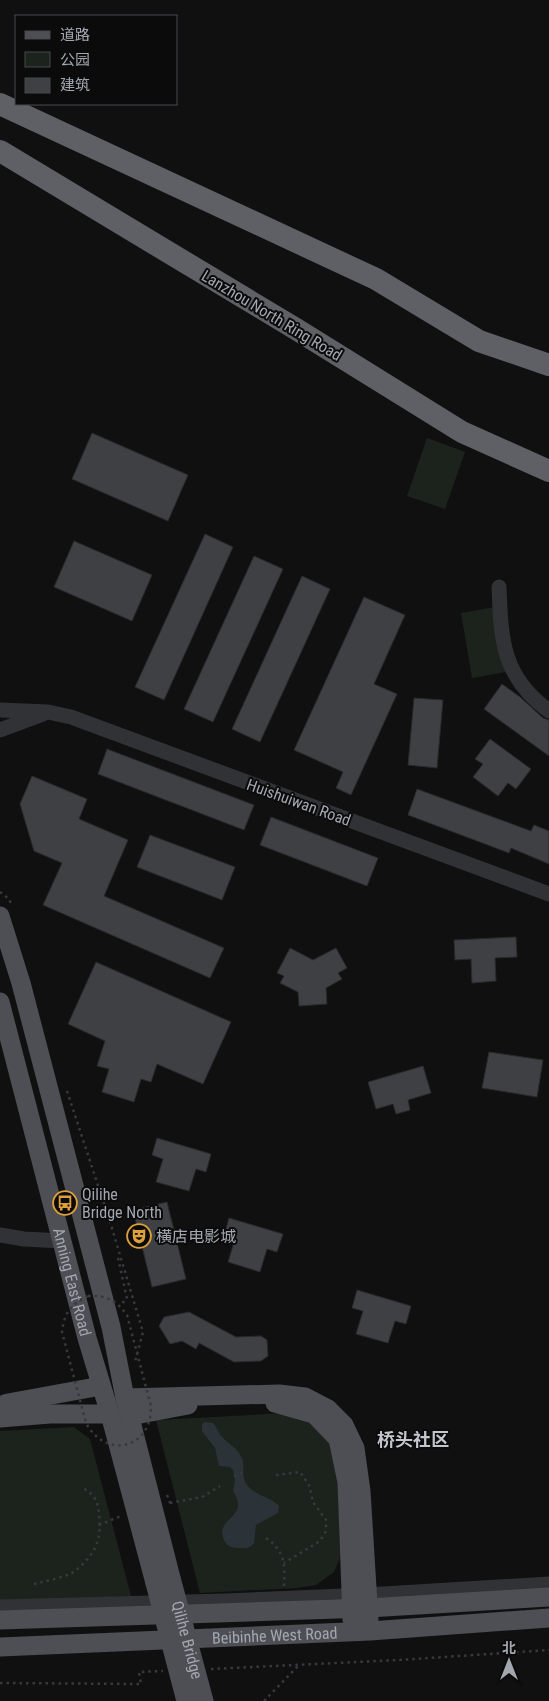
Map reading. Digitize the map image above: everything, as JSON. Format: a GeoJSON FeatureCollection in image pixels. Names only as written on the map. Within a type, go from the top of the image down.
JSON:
{"type":"FeatureCollection","features":[{"type":"Feature","properties":{"kind":"highway"},"geometry":{"type":"LineString","coordinates":[[0,104],[376,279],[480,341],[549,365]]}},
{"type":"Feature","properties":{"kind":"highway","name":"Lanzhou North Ring Road"},"geometry":{"type":"LineString","coordinates":[[1,151],[329,349],[462,432],[549,471]]}},
{"type":"Feature","properties":{"kind":"main road"},"geometry":{"type":"LineString","coordinates":[[6,912],[21,983],[111,1327],[163,1580]]}},
{"type":"Feature","properties":{"kind":"main road","name":"Anning East Road"},"geometry":{"type":"LineString","coordinates":[[0,1002],[100,1386],[163,1580]]}},
{"type":"Feature","properties":{"kind":"main road"},"geometry":{"type":"LineString","coordinates":[[0,1406],[100,1386]]}},
{"type":"Feature","properties":{"kind":"main road"},"geometry":{"type":"LineString","coordinates":[[125,1398],[278,1394],[305,1398],[328,1409],[344,1425],[355,1448],[361,1491],[359,1602]]}},
{"type":"Feature","properties":{"kind":"main road"},"geometry":{"type":"LineString","coordinates":[[130,1416],[186,1405],[271,1402],[314,1414],[338,1439],[347,1482],[361,1631]]}},
{"type":"Feature","properties":{"kind":"main road"},"geometry":{"type":"LineString","coordinates":[[0,1418],[50,1414],[110,1414]]}},
{"type":"Feature","properties":{"kind":"main road","name":"Qilihe Bridge"},"geometry":{"type":"LineString","coordinates":[[163,1580],[186,1701]]}},
{"type":"Feature","properties":{"kind":"main road","name":"Qilihe Bridge"},"geometry":{"type":"LineString","coordinates":[[163,1580],[204,1701]]}},
{"type":"Feature","properties":{"kind":"main road","name":"Beibinhe West Road"},"geometry":{"type":"LineString","coordinates":[[0,1620],[359,1602],[549,1597]]}},
{"type":"Feature","properties":{"kind":"main road","name":"Beibinhe West Road"},"geometry":{"type":"LineString","coordinates":[[0,1647],[361,1631],[549,1618]]}},
{"type":"Feature","properties":{"kind":"street"},"geometry":{"type":"LineString","coordinates":[[499,587],[504,648],[515,676],[534,700],[549,711]]}},
{"type":"Feature","properties":{"kind":"street","name":"Huishuiwan Road"},"geometry":{"type":"LineString","coordinates":[[0,710],[48,712],[71,717],[549,894]]}},
{"type":"Feature","properties":{"kind":"street"},"geometry":{"type":"LineString","coordinates":[[0,730],[48,712]]}},
{"type":"Feature","properties":{"kind":"street"},"geometry":{"type":"LineString","coordinates":[[0,1235],[24,1239],[62,1241]]}},
{"type":"Feature","properties":{"kind":"street"},"geometry":{"type":"LineString","coordinates":[[0,1607],[284,1598],[359,1602],[549,1584]]}},
{"type":"Feature","properties":{"kind":"path"},"geometry":{"type":"LineString","coordinates":[[0,892],[10,899],[6,912]]}},
{"type":"Feature","properties":{"kind":"path"},"geometry":{"type":"LineString","coordinates":[[65,1083],[143,1332],[133,1370]]}},
{"type":"Feature","properties":{"kind":"path"},"geometry":{"type":"LineString","coordinates":[[118,1258],[127,1299],[120,1305]]}},
{"type":"Feature","properties":{"kind":"path"},"geometry":{"type":"LineString","coordinates":[[88,1296],[105,1297],[120,1305],[127,1315],[151,1406],[148,1428],[141,1437],[132,1443],[121,1446],[110,1445],[99,1440],[91,1433],[86,1423],[62,1332],[63,1320],[68,1309],[88,1296]]}},
{"type":"Feature","properties":{"kind":"path"},"geometry":{"type":"LineString","coordinates":[[234,1476],[243,1472]]}},
{"type":"Feature","properties":{"kind":"path"},"geometry":{"type":"LineString","coordinates":[[276,1474],[300,1472],[310,1485],[313,1502],[326,1520],[326,1531],[320,1542],[284,1563]]}},
{"type":"Feature","properties":{"kind":"path"},"geometry":{"type":"LineString","coordinates":[[170,1503],[202,1497],[220,1486]]}},
{"type":"Feature","properties":{"kind":"path"},"geometry":{"type":"LineString","coordinates":[[34,1584],[74,1573],[87,1560],[98,1542],[98,1511],[95,1500],[89,1491],[81,1488]]}},
{"type":"Feature","properties":{"kind":"path"},"geometry":{"type":"LineString","coordinates":[[99,1525],[122,1515]]}},
{"type":"Feature","properties":{"kind":"path"},"geometry":{"type":"LineString","coordinates":[[266,1538],[275,1544],[283,1556],[284,1598]]}},
{"type":"Feature","properties":{"kind":"path"},"geometry":{"type":"LineString","coordinates":[[204,1669],[549,1650]]}},
{"type":"Feature","properties":{"kind":"path"},"geometry":{"type":"LineString","coordinates":[[264,1701],[299,1665]]}},
{"type":"Feature","properties":{"kind":"path"},"geometry":{"type":"LineString","coordinates":[[0,1683],[141,1684],[139,1672],[167,1671]]}},
{"type":"Feature","properties":{"kind":"green space"},"geometry":{"type":"Polygon","coordinates":[[[427,438],[465,452],[445,509],[407,496],[427,438]]]}},
{"type":"Feature","properties":{"kind":"green space"},"geometry":{"type":"Polygon","coordinates":[[[495,607],[506,672],[472,678],[461,613],[495,607]]]}},
{"type":"Feature","properties":{"kind":"green space"},"geometry":{"type":"Polygon","coordinates":[[[287,1413],[306,1419],[333,1446],[338,1469],[340,1558],[334,1572],[316,1585],[297,1588],[200,1593],[156,1420],[287,1413]]]}},
{"type":"Feature","properties":{"kind":"green space"},"geometry":{"type":"Polygon","coordinates":[[[74,1427],[90,1439],[131,1596],[0,1603],[0,1431],[74,1427]]]}},
{"type":"Feature","properties":{"kind":"shaded area"},"geometry":{"type":"Polygon","coordinates":[[[205,1422],[213,1423],[221,1436],[240,1454],[243,1461],[244,1479],[250,1489],[279,1506],[278,1513],[256,1525],[254,1543],[248,1548],[230,1547],[222,1535],[223,1527],[238,1507],[233,1491],[235,1480],[233,1470],[230,1467],[219,1466],[215,1448],[202,1431],[202,1424],[205,1422]]]}},
{"type":"Feature","properties":{"kind":"building"},"geometry":{"type":"Polygon","coordinates":[[[92,433],[188,475],[168,521],[72,479],[92,433]]]}},
{"type":"Feature","properties":{"kind":"building"},"geometry":{"type":"Polygon","coordinates":[[[205,534],[233,547],[164,700],[135,687],[205,534]]]}},
{"type":"Feature","properties":{"kind":"building"},"geometry":{"type":"Polygon","coordinates":[[[74,541],[152,575],[132,621],[54,587],[74,541]]]}},
{"type":"Feature","properties":{"kind":"building"},"geometry":{"type":"Polygon","coordinates":[[[254,556],[283,569],[213,722],[184,709],[254,556]]]}},
{"type":"Feature","properties":{"kind":"building"},"geometry":{"type":"Polygon","coordinates":[[[302,576],[330,589],[260,742],[232,729],[302,576]]]}},
{"type":"Feature","properties":{"kind":"building"},"geometry":{"type":"Polygon","coordinates":[[[364,597],[405,615],[374,684],[397,694],[351,795],[336,788],[343,772],[294,750],[364,597]]]}},
{"type":"Feature","properties":{"kind":"building"},"geometry":{"type":"Polygon","coordinates":[[[502,684],[543,718],[549,720],[549,756],[484,709],[502,684]]]}},
{"type":"Feature","properties":{"kind":"building"},"geometry":{"type":"Polygon","coordinates":[[[414,698],[443,700],[437,768],[408,765],[414,698]]]}},
{"type":"Feature","properties":{"kind":"building"},"geometry":{"type":"Polygon","coordinates":[[[490,739],[531,769],[516,789],[508,783],[498,796],[473,777],[483,764],[475,759],[490,739]]]}},
{"type":"Feature","properties":{"kind":"building"},"geometry":{"type":"Polygon","coordinates":[[[107,749],[254,805],[244,830],[98,774],[107,749]]]}},
{"type":"Feature","properties":{"kind":"building"},"geometry":{"type":"Polygon","coordinates":[[[32,776],[87,799],[79,819],[128,840],[104,896],[224,948],[210,978],[43,905],[62,863],[34,851],[20,804],[32,776]]]}},
{"type":"Feature","properties":{"kind":"building"},"geometry":{"type":"Polygon","coordinates":[[[417,789],[531,831],[534,825],[549,831],[549,864],[511,848],[509,853],[408,815],[417,789]]]}},
{"type":"Feature","properties":{"kind":"building"},"geometry":{"type":"Polygon","coordinates":[[[271,817],[378,858],[367,886],[260,845],[271,817]]]}},
{"type":"Feature","properties":{"kind":"building"},"geometry":{"type":"Polygon","coordinates":[[[150,835],[235,867],[222,900],[137,867],[150,835]]]}},
{"type":"Feature","properties":{"kind":"building"},"geometry":{"type":"Polygon","coordinates":[[[516,937],[517,957],[495,958],[496,981],[472,983],[471,959],[455,960],[454,940],[516,937]]]}},
{"type":"Feature","properties":{"kind":"building"},"geometry":{"type":"Polygon","coordinates":[[[290,948],[313,960],[336,948],[347,968],[338,973],[342,979],[326,988],[327,1004],[299,1006],[298,992],[280,983],[284,976],[277,973],[290,948]]]}},
{"type":"Feature","properties":{"kind":"building"},"geometry":{"type":"Polygon","coordinates":[[[96,962],[231,1022],[203,1084],[157,1064],[151,1082],[141,1079],[134,1102],[102,1092],[109,1069],[97,1066],[105,1041],[68,1024],[96,962]]]}},
{"type":"Feature","properties":{"kind":"building"},"geometry":{"type":"Polygon","coordinates":[[[489,1052],[543,1060],[537,1097],[482,1088],[489,1052]]]}},
{"type":"Feature","properties":{"kind":"building"},"geometry":{"type":"Polygon","coordinates":[[[423,1066],[431,1093],[408,1100],[410,1110],[396,1114],[393,1104],[376,1109],[368,1082],[423,1066]]]}},
{"type":"Feature","properties":{"kind":"building"},"geometry":{"type":"Polygon","coordinates":[[[157,1138],[211,1154],[206,1172],[196,1169],[189,1191],[156,1182],[163,1159],[152,1155],[157,1138]]]}},
{"type":"Feature","properties":{"kind":"building"},"geometry":{"type":"Polygon","coordinates":[[[167,1202],[186,1279],[152,1287],[133,1210],[167,1202]]]}},
{"type":"Feature","properties":{"kind":"building"},"geometry":{"type":"Polygon","coordinates":[[[229,1218],[283,1234],[277,1252],[267,1249],[260,1272],[228,1262],[235,1239],[224,1236],[229,1218]]]}},
{"type":"Feature","properties":{"kind":"building"},"geometry":{"type":"Polygon","coordinates":[[[357,1290],[411,1306],[406,1324],[395,1321],[388,1343],[356,1334],[363,1311],[352,1308],[357,1290]]]}},
{"type":"Feature","properties":{"kind":"building"},"geometry":{"type":"Polygon","coordinates":[[[189,1312],[236,1337],[261,1336],[267,1340],[268,1356],[261,1361],[234,1362],[199,1343],[196,1349],[182,1341],[170,1344],[159,1326],[164,1317],[189,1312]]]}},
{"type":"Feature","properties":{"kind":"place","name":"Qilihe Bridge North"},"geometry":{"type":"Point","coordinates":[65,1203]}},
{"type":"Feature","properties":{"kind":"place","name":"横店电影城"},"geometry":{"type":"Point","coordinates":[139,1236]}},
{"type":"Feature","properties":{"kind":"district","name":"桥头社区"},"geometry":{"type":"Point","coordinates":[413,1440]}}]}
